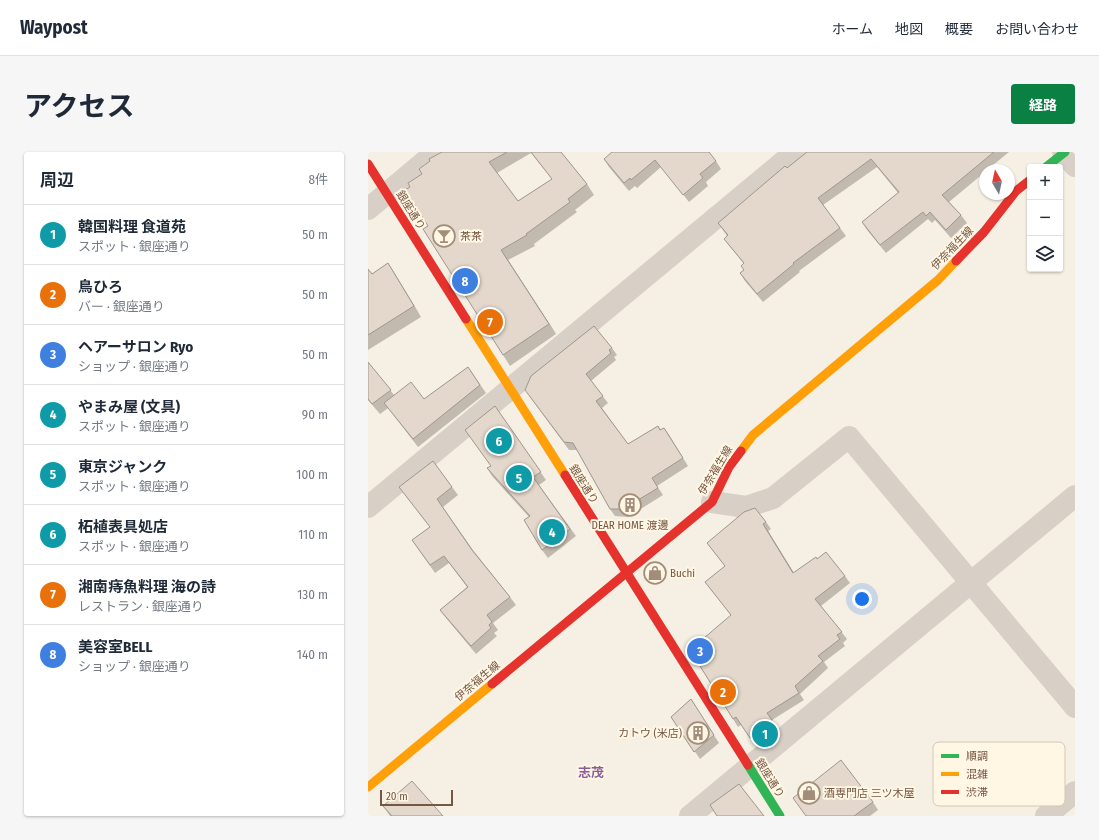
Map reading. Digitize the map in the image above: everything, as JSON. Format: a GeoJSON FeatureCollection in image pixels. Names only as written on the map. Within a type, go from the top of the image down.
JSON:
{"type":"FeatureCollection","features":[{"type":"Feature","properties":{"kind":"main road"},"geometry":{"type":"LineString","coordinates":[[1052,164],[1067,156]]}},
{"type":"Feature","properties":{"kind":"main road","name":"銀座通り"},"geometry":{"type":"LineString","coordinates":[[368,164],[780,816]]}},
{"type":"Feature","properties":{"kind":"main road","name":"伊奈福生線"},"geometry":{"type":"LineString","coordinates":[[368,787],[712,502],[729,467],[753,435],[938,280],[967,250],[1016,191],[1027,182]]}},
{"type":"Feature","properties":{"kind":"street"},"geometry":{"type":"LineString","coordinates":[[368,208],[436,152]]}},
{"type":"Feature","properties":{"kind":"street"},"geometry":{"type":"LineString","coordinates":[[368,507],[795,152]]}},
{"type":"Feature","properties":{"kind":"street"},"geometry":{"type":"LineString","coordinates":[[712,502],[746,507],[773,498],[849,437],[1075,707]]}},
{"type":"Feature","properties":{"kind":"street"},"geometry":{"type":"LineString","coordinates":[[690,816],[1075,496]]}},
{"type":"Feature","properties":{"kind":"street"},"geometry":{"type":"LineString","coordinates":[[1065,800],[1075,792]]}},
{"type":"Feature","properties":{"kind":"street"},"geometry":{"type":"LineString","coordinates":[[1046,816],[1058,806]]}},
{"type":"Feature","properties":{"kind":"building"},"geometry":{"type":"Polygon","coordinates":[[[442,152],[507,152],[489,162],[518,201],[552,179],[531,152],[561,152],[587,184],[568,199],[570,202],[526,234],[527,235],[501,250],[549,324],[503,355],[423,229],[428,226],[405,190],[410,187],[408,183],[422,174],[419,169],[430,161],[429,159],[442,152]]]}},
{"type":"Feature","properties":{"kind":"building"},"geometry":{"type":"Polygon","coordinates":[[[612,152],[709,152],[716,161],[700,174],[703,178],[683,195],[655,160],[631,180],[630,178],[624,183],[604,159],[612,152]]]}},
{"type":"Feature","properties":{"kind":"building"},"geometry":{"type":"Polygon","coordinates":[[[807,152],[994,152],[942,195],[961,215],[946,230],[930,212],[926,216],[923,212],[880,245],[862,222],[899,192],[871,159],[818,198],[840,228],[793,263],[794,264],[757,294],[740,273],[744,270],[741,266],[744,263],[724,239],[728,235],[718,223],[785,166],[787,168],[807,152]]]}},
{"type":"Feature","properties":{"kind":"building"},"geometry":{"type":"Polygon","coordinates":[[[388,263],[414,306],[368,335],[368,269],[372,274],[388,263]]]}},
{"type":"Feature","properties":{"kind":"building"},"geometry":{"type":"Polygon","coordinates":[[[594,326],[612,348],[609,350],[611,353],[586,374],[603,396],[596,401],[628,444],[658,426],[660,430],[664,428],[683,458],[652,478],[658,488],[623,509],[610,509],[573,443],[564,442],[525,390],[531,376],[594,326]]]}},
{"type":"Feature","properties":{"kind":"building"},"geometry":{"type":"Polygon","coordinates":[[[368,362],[391,390],[372,404],[368,399],[368,362]]]}},
{"type":"Feature","properties":{"kind":"building"},"geometry":{"type":"Polygon","coordinates":[[[468,367],[480,385],[413,439],[384,403],[411,382],[424,399],[468,367]]]}},
{"type":"Feature","properties":{"kind":"building"},"geometry":{"type":"Polygon","coordinates":[[[495,406],[541,472],[533,477],[570,529],[542,550],[524,520],[530,516],[487,468],[491,466],[465,430],[495,406]]]}},
{"type":"Feature","properties":{"kind":"building"},"geometry":{"type":"Polygon","coordinates":[[[433,461],[452,487],[437,499],[472,550],[510,597],[487,615],[492,622],[489,625],[491,628],[471,646],[440,610],[468,587],[444,556],[430,565],[412,540],[430,527],[399,487],[433,461]]]}},
{"type":"Feature","properties":{"kind":"building"},"geometry":{"type":"Polygon","coordinates":[[[755,508],[766,522],[763,524],[793,573],[826,552],[845,576],[815,599],[842,632],[837,635],[840,639],[818,656],[823,661],[795,686],[799,693],[767,713],[772,720],[750,738],[736,717],[733,719],[690,650],[731,615],[705,582],[725,566],[707,543],[744,512],[755,508]]]}},
{"type":"Feature","properties":{"kind":"building","name":"カトウ (米店)"},"geometry":{"type":"Polygon","coordinates":[[[691,699],[714,735],[694,752],[671,717],[691,699]]]}},
{"type":"Feature","properties":{"kind":"building"},"geometry":{"type":"Polygon","coordinates":[[[841,760],[873,802],[854,816],[806,816],[793,798],[841,760]]]}},
{"type":"Feature","properties":{"kind":"building"},"geometry":{"type":"Polygon","coordinates":[[[412,781],[443,816],[392,816],[383,806],[412,781]]]}},
{"type":"Feature","properties":{"kind":"building"},"geometry":{"type":"Polygon","coordinates":[[[739,784],[764,816],[717,816],[710,805],[739,784]]]}},
{"type":"Feature","properties":{"kind":"traffic: fast"},"geometry":{"type":"LineString","coordinates":[[1050,164],[1065,152]]}},
{"type":"Feature","properties":{"kind":"traffic: fast"},"geometry":{"type":"LineString","coordinates":[[748,765],[780,816]]}},
{"type":"Feature","properties":{"kind":"traffic: slow"},"geometry":{"type":"LineString","coordinates":[[741,451],[753,435],[938,280],[956,261]]}},
{"type":"Feature","properties":{"kind":"traffic: slow"},"geometry":{"type":"LineString","coordinates":[[466,319],[565,475]]}},
{"type":"Feature","properties":{"kind":"traffic: slow"},"geometry":{"type":"LineString","coordinates":[[368,787],[492,684]]}},
{"type":"Feature","properties":{"kind":"traffic: jam"},"geometry":{"type":"LineString","coordinates":[[368,164],[466,319]]}},
{"type":"Feature","properties":{"kind":"traffic: jam"},"geometry":{"type":"LineString","coordinates":[[956,261],[984,232],[1016,191],[1027,182]]}},
{"type":"Feature","properties":{"kind":"traffic: jam"},"geometry":{"type":"LineString","coordinates":[[492,684],[712,502],[729,467],[741,451]]}},
{"type":"Feature","properties":{"kind":"traffic: jam"},"geometry":{"type":"LineString","coordinates":[[565,475],[748,765]]}},
{"type":"Feature","properties":{"kind":"place","name":"茶茶"},"geometry":{"type":"Point","coordinates":[444,236]}},
{"type":"Feature","properties":{"kind":"place","name":"美容室BELL"},"geometry":{"type":"Point","coordinates":[465,281]}},
{"type":"Feature","properties":{"kind":"place","name":"湘南痔魚料理 海の詩"},"geometry":{"type":"Point","coordinates":[490,322]}},
{"type":"Feature","properties":{"kind":"place","name":"柘植表具処店"},"geometry":{"type":"Point","coordinates":[499,441]}},
{"type":"Feature","properties":{"kind":"place","name":"東京ジャンク"},"geometry":{"type":"Point","coordinates":[519,478]}},
{"type":"Feature","properties":{"kind":"place","name":"DEAR HOME 渡邊"},"geometry":{"type":"Point","coordinates":[630,505]}},
{"type":"Feature","properties":{"kind":"place","name":"やまみ屋 (文具)"},"geometry":{"type":"Point","coordinates":[552,532]}},
{"type":"Feature","properties":{"kind":"place","name":"Buchi"},"geometry":{"type":"Point","coordinates":[655,573]}},
{"type":"Feature","properties":{"kind":"place","name":"ヘアーサロン Ryo"},"geometry":{"type":"Point","coordinates":[700,651]}},
{"type":"Feature","properties":{"kind":"place","name":"鳥ひろ"},"geometry":{"type":"Point","coordinates":[723,692]}},
{"type":"Feature","properties":{"kind":"place","name":"カトウ (米店)"},"geometry":{"type":"Point","coordinates":[698,733]}},
{"type":"Feature","properties":{"kind":"place","name":"韓国料理 食道苑"},"geometry":{"type":"Point","coordinates":[765,734]}},
{"type":"Feature","properties":{"kind":"place","name":"酒専門店 三ツ木屋"},"geometry":{"type":"Point","coordinates":[809,793]}},
{"type":"Feature","properties":{"kind":"district","name":"志茂"},"geometry":{"type":"Point","coordinates":[591,772]}}]}
